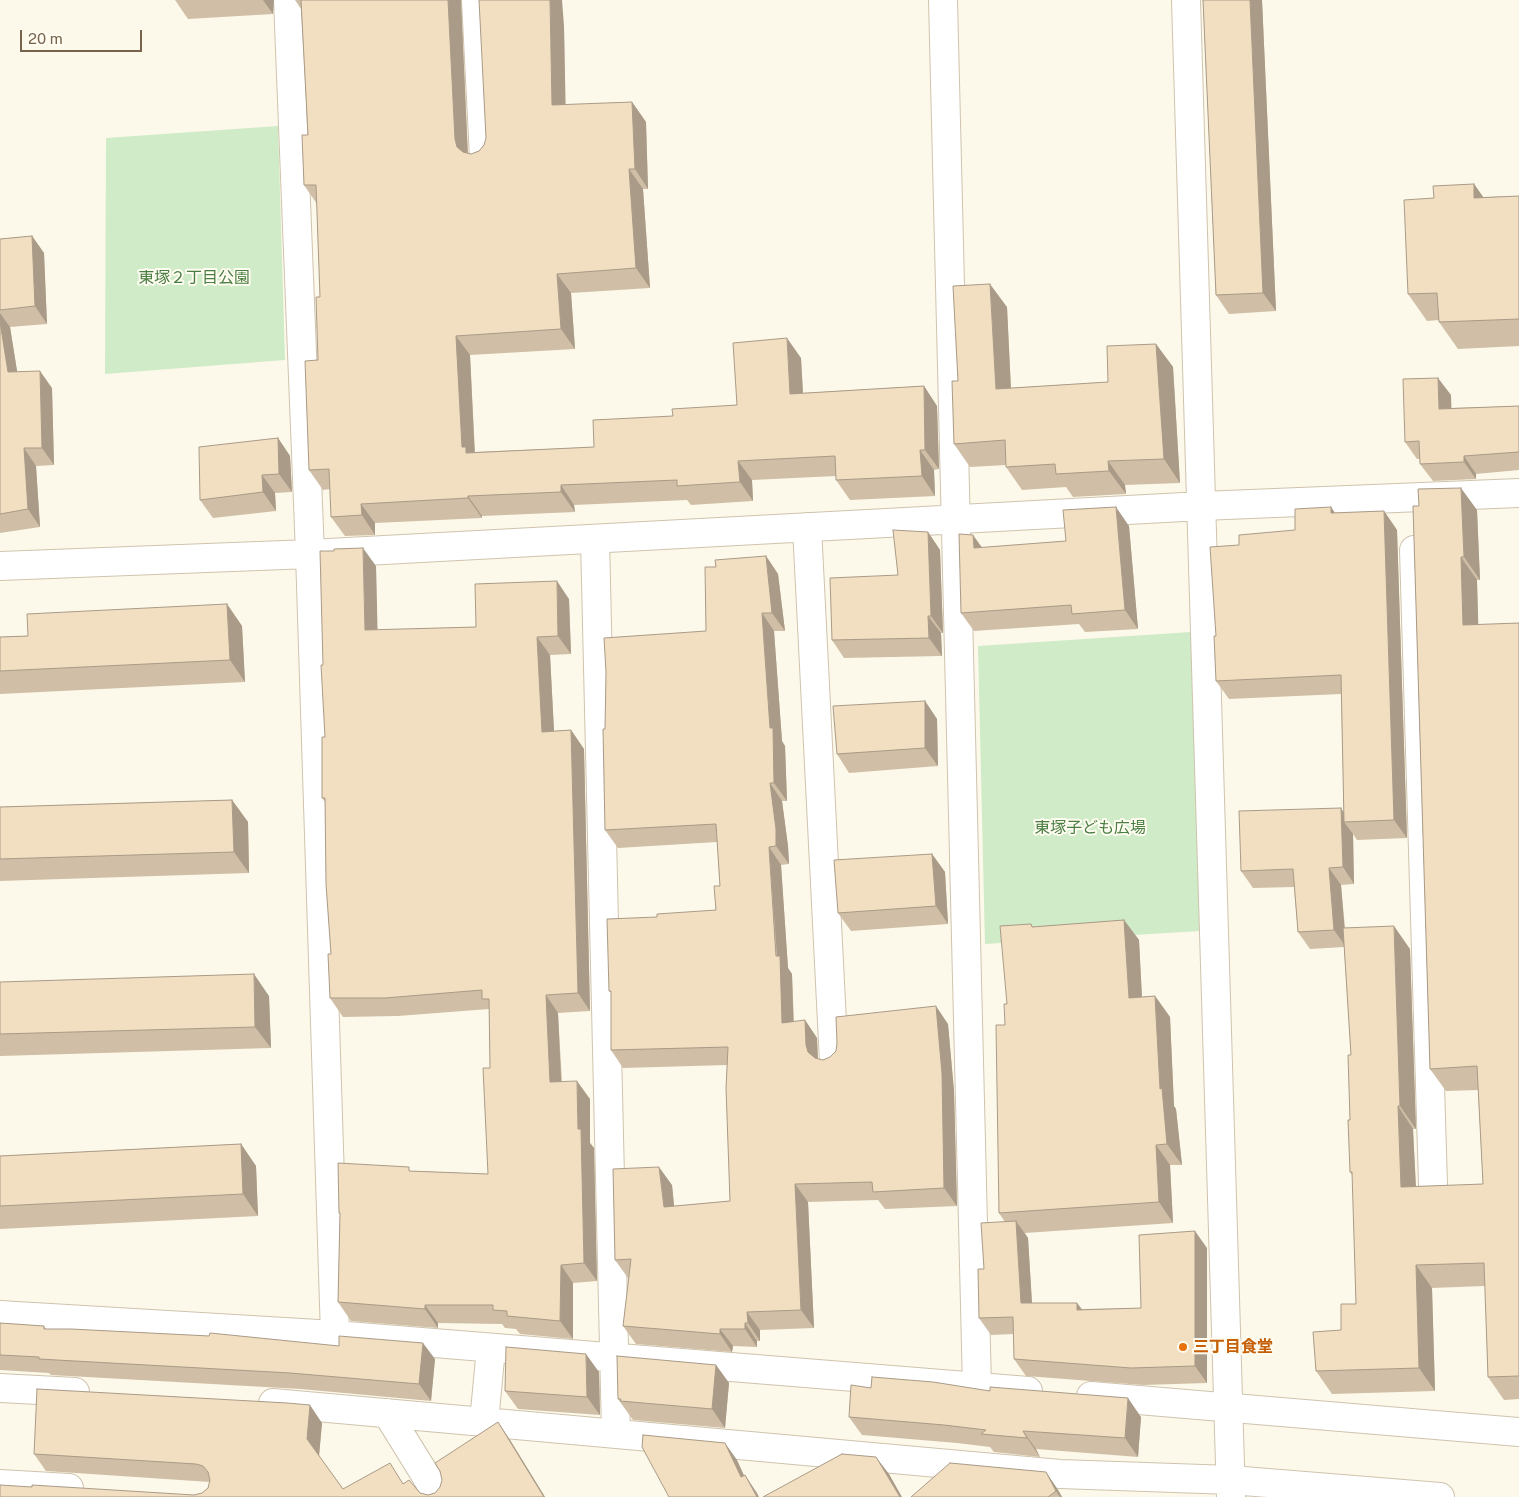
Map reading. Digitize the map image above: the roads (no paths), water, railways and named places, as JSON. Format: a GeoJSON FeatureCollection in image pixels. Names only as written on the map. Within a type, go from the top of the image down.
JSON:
{"type":"FeatureCollection","features":[{"type":"Feature","properties":{"kind":"street"},"geometry":{"type":"LineString","coordinates":[[288,0],[310,554],[335,1335]]}},
{"type":"Feature","properties":{"kind":"street"},"geometry":{"type":"LineString","coordinates":[[476,0],[484,158]]}},
{"type":"Feature","properties":{"kind":"street"},"geometry":{"type":"LineString","coordinates":[[943,0],[977,1387]]}},
{"type":"Feature","properties":{"kind":"street"},"geometry":{"type":"LineString","coordinates":[[1186,0],[1231,1489]]}},
{"type":"Feature","properties":{"kind":"street"},"geometry":{"type":"LineString","coordinates":[[0,566],[310,554],[1202,506],[1413,514],[1519,493]]}},
{"type":"Feature","properties":{"kind":"street"},"geometry":{"type":"LineString","coordinates":[[1413,514],[1433,1185]]}},
{"type":"Feature","properties":{"kind":"street"},"geometry":{"type":"LineString","coordinates":[[807,527],[834,1062]]}},
{"type":"Feature","properties":{"kind":"street"},"geometry":{"type":"LineString","coordinates":[[595,538],[616,1434]]}},
{"type":"Feature","properties":{"kind":"street"},"geometry":{"type":"LineString","coordinates":[[0,1315],[335,1335],[1519,1432]]}},
{"type":"Feature","properties":{"kind":"street"},"geometry":{"type":"LineString","coordinates":[[484,1422],[491,1348]]}},
{"type":"Feature","properties":{"kind":"street"},"geometry":{"type":"LineString","coordinates":[[0,1388],[97,1394]]}},
{"type":"Feature","properties":{"kind":"street"},"geometry":{"type":"LineString","coordinates":[[252,1402],[387,1412],[1231,1489],[1440,1497]]}},
{"type":"Feature","properties":{"kind":"street"},"geometry":{"type":"LineString","coordinates":[[387,1412],[439,1497]]}},
{"type":"Feature","properties":{"kind":"street"},"geometry":{"type":"LineString","coordinates":[[1060,1474],[1074,1497]]}},
{"type":"Feature","properties":{"kind":"street"},"geometry":{"type":"LineString","coordinates":[[0,1484],[89,1490]]}},
{"type":"Feature","properties":{"kind":"place","name":"三丁目食堂"},"geometry":{"type":"Point","coordinates":[1183,1347]}},
{"type":"Feature","properties":{"kind":"park label","name":"東塚２丁目公園"},"geometry":{"type":"Point","coordinates":[194,278]}},
{"type":"Feature","properties":{"kind":"park label","name":"東塚子ども広場"},"geometry":{"type":"Point","coordinates":[1090,828]}}]}
